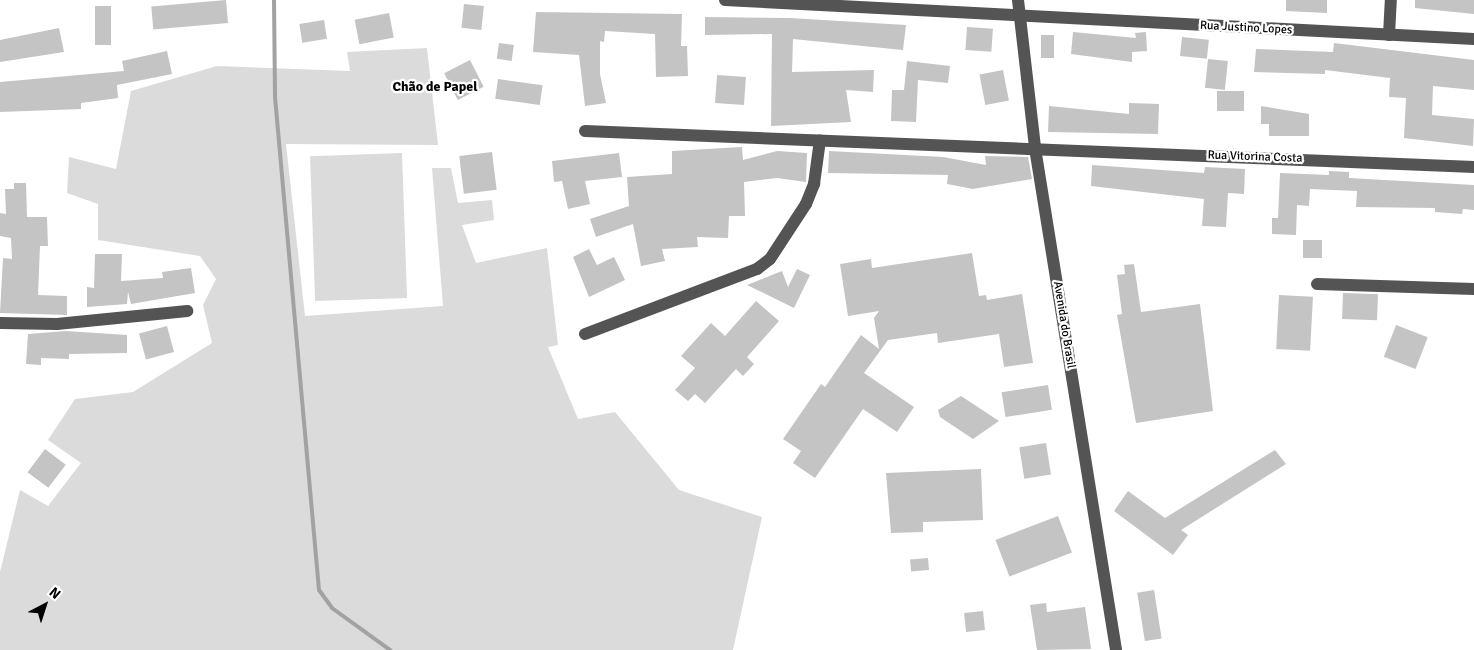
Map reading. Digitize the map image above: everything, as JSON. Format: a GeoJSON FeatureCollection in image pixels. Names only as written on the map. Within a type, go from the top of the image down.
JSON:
{"type":"FeatureCollection","features":[{"type":"Feature","properties":{"kind":"street","name":"Rua Justino Lopes"},"geometry":{"type":"LineString","coordinates":[[725,0],[1018,17],[1474,39]]}},
{"type":"Feature","properties":{"kind":"street","name":"Avenida do Brasil"},"geometry":{"type":"LineString","coordinates":[[1018,0],[1018,17],[1035,148],[1116,650]]}},
{"type":"Feature","properties":{"kind":"street"},"geometry":{"type":"LineString","coordinates":[[1389,35],[1391,0]]}},
{"type":"Feature","properties":{"kind":"street","name":"Rua Vitorina Costa"},"geometry":{"type":"LineString","coordinates":[[585,131],[1474,167]]}},
{"type":"Feature","properties":{"kind":"street"},"geometry":{"type":"LineString","coordinates":[[585,334],[757,269],[770,259],[806,204],[814,184],[820,140]]}},
{"type":"Feature","properties":{"kind":"street"},"geometry":{"type":"LineString","coordinates":[[1317,284],[1474,289]]}},
{"type":"Feature","properties":{"kind":"street"},"geometry":{"type":"LineString","coordinates":[[0,323],[57,324],[187,311]]}},
{"type":"Feature","properties":{"kind":"shaded area"},"geometry":{"type":"Polygon","coordinates":[[[427,48],[438,145],[286,144],[305,316],[443,306],[432,168],[451,168],[458,203],[492,200],[494,220],[462,225],[476,263],[547,248],[558,345],[548,347],[578,419],[615,412],[679,490],[762,517],[733,650],[0,650],[0,572],[20,490],[48,506],[81,463],[48,440],[75,399],[133,392],[212,343],[203,305],[216,279],[200,256],[98,240],[98,204],[67,193],[69,157],[116,169],[131,91],[217,66],[350,71],[347,52],[427,48]]]}},
{"type":"Feature","properties":{"kind":"shaded area"},"geometry":{"type":"Polygon","coordinates":[[[402,153],[407,298],[315,301],[310,156],[402,153]]]}},
{"type":"Feature","properties":{"kind":"building"},"geometry":{"type":"Polygon","coordinates":[[[226,0],[228,23],[153,29],[151,7],[226,0]]]}},
{"type":"Feature","properties":{"kind":"building"},"geometry":{"type":"Polygon","coordinates":[[[1286,0],[1327,0],[1327,13],[1286,11],[1286,0]]]}},
{"type":"Feature","properties":{"kind":"building"},"geometry":{"type":"Polygon","coordinates":[[[1415,0],[1474,0],[1474,14],[1415,8],[1415,0]]]}},
{"type":"Feature","properties":{"kind":"building"},"geometry":{"type":"Polygon","coordinates":[[[464,4],[484,6],[481,30],[461,28],[464,4]]]}},
{"type":"Feature","properties":{"kind":"building"},"geometry":{"type":"Polygon","coordinates":[[[95,6],[111,6],[111,45],[95,45],[95,6]]]}},
{"type":"Feature","properties":{"kind":"building"},"geometry":{"type":"Polygon","coordinates":[[[536,12],[682,14],[681,46],[687,46],[688,76],[656,77],[655,34],[605,31],[604,42],[600,41],[600,74],[606,103],[585,106],[579,55],[533,52],[536,12]]]}},
{"type":"Feature","properties":{"kind":"building"},"geometry":{"type":"Polygon","coordinates":[[[389,13],[394,38],[359,44],[355,20],[389,13]]]}},
{"type":"Feature","properties":{"kind":"building"},"geometry":{"type":"Polygon","coordinates":[[[705,17],[790,18],[906,25],[903,50],[793,39],[792,72],[874,70],[873,92],[846,90],[851,122],[771,126],[772,34],[705,35],[705,17]]]}},
{"type":"Feature","properties":{"kind":"building"},"geometry":{"type":"Polygon","coordinates":[[[324,20],[327,39],[302,43],[299,24],[324,20]]]}},
{"type":"Feature","properties":{"kind":"building"},"geometry":{"type":"Polygon","coordinates":[[[967,27],[993,29],[991,52],[965,50],[967,27]]]}},
{"type":"Feature","properties":{"kind":"building"},"geometry":{"type":"Polygon","coordinates":[[[59,28],[64,52],[0,62],[0,40],[59,28]]]}},
{"type":"Feature","properties":{"kind":"building"},"geometry":{"type":"Polygon","coordinates":[[[1073,32],[1136,38],[1135,33],[1146,32],[1147,51],[1132,52],[1132,62],[1071,54],[1073,32]]]}},
{"type":"Feature","properties":{"kind":"building"},"geometry":{"type":"Polygon","coordinates":[[[1041,35],[1054,35],[1054,58],[1041,58],[1041,35]]]}},
{"type":"Feature","properties":{"kind":"building"},"geometry":{"type":"Polygon","coordinates":[[[1182,37],[1209,40],[1207,59],[1180,56],[1182,37]]]}},
{"type":"Feature","properties":{"kind":"building"},"geometry":{"type":"Polygon","coordinates":[[[499,43],[514,45],[512,61],[497,59],[499,43]]]}},
{"type":"Feature","properties":{"kind":"building"},"geometry":{"type":"Polygon","coordinates":[[[1334,43],[1474,60],[1474,90],[1433,86],[1432,115],[1474,119],[1473,146],[1404,138],[1406,98],[1389,97],[1390,78],[1325,70],[1325,74],[1254,72],[1256,49],[1333,52],[1334,43]]]}},
{"type":"Feature","properties":{"kind":"building"},"geometry":{"type":"Polygon","coordinates":[[[167,51],[172,74],[117,85],[118,98],[81,103],[81,109],[0,112],[0,82],[124,71],[122,61],[167,51]]]}},
{"type":"Feature","properties":{"kind":"building"},"geometry":{"type":"Polygon","coordinates":[[[1208,59],[1228,61],[1225,90],[1205,88],[1208,59]]]}},
{"type":"Feature","properties":{"kind":"building"},"geometry":{"type":"Polygon","coordinates":[[[470,60],[484,87],[458,100],[444,73],[470,60]]]}},
{"type":"Feature","properties":{"kind":"building"},"geometry":{"type":"Polygon","coordinates":[[[907,61],[950,66],[948,83],[918,80],[916,122],[891,121],[892,90],[904,90],[907,61]]]}},
{"type":"Feature","properties":{"kind":"building"},"geometry":{"type":"Polygon","coordinates":[[[1003,70],[1009,100],[985,105],[979,75],[1003,70]]]}},
{"type":"Feature","properties":{"kind":"building"},"geometry":{"type":"Polygon","coordinates":[[[717,75],[746,77],[744,105],[715,103],[717,75]]]}},
{"type":"Feature","properties":{"kind":"building"},"geometry":{"type":"Polygon","coordinates":[[[498,79],[543,85],[540,105],[495,99],[498,79]]]}},
{"type":"Feature","properties":{"kind":"building"},"geometry":{"type":"Polygon","coordinates":[[[1217,91],[1244,91],[1244,111],[1217,111],[1217,91]]]}},
{"type":"Feature","properties":{"kind":"building"},"geometry":{"type":"Polygon","coordinates":[[[1129,103],[1159,104],[1158,134],[1048,132],[1049,106],[1129,114],[1129,103]]]}},
{"type":"Feature","properties":{"kind":"building"},"geometry":{"type":"Polygon","coordinates":[[[1261,106],[1309,114],[1309,136],[1269,136],[1269,124],[1261,124],[1261,106]]]}},
{"type":"Feature","properties":{"kind":"building"},"geometry":{"type":"Polygon","coordinates":[[[742,147],[743,160],[777,151],[807,153],[806,182],[777,178],[744,182],[745,216],[729,216],[728,238],[697,237],[698,247],[662,249],[665,261],[641,266],[633,224],[596,237],[590,219],[629,206],[627,177],[672,174],[672,151],[742,147]]]}},
{"type":"Feature","properties":{"kind":"building"},"geometry":{"type":"Polygon","coordinates":[[[829,151],[943,157],[986,165],[985,156],[1028,157],[1032,179],[973,189],[947,184],[948,175],[828,173],[829,151]]]}},
{"type":"Feature","properties":{"kind":"building"},"geometry":{"type":"Polygon","coordinates":[[[492,152],[497,190],[464,194],[459,156],[492,152]]]}},
{"type":"Feature","properties":{"kind":"building"},"geometry":{"type":"Polygon","coordinates":[[[619,153],[622,177],[585,181],[590,204],[568,209],[562,181],[554,182],[552,161],[619,153]]]}},
{"type":"Feature","properties":{"kind":"building"},"geometry":{"type":"Polygon","coordinates":[[[1092,165],[1204,173],[1205,167],[1245,169],[1244,194],[1228,193],[1226,227],[1202,226],[1204,199],[1091,186],[1092,165]]]}},
{"type":"Feature","properties":{"kind":"building"},"geometry":{"type":"Polygon","coordinates":[[[1329,171],[1349,172],[1349,178],[1474,185],[1474,210],[1463,209],[1462,214],[1435,212],[1435,208],[1356,207],[1357,191],[1310,189],[1309,206],[1297,205],[1296,235],[1272,234],[1272,218],[1278,218],[1280,173],[1329,175],[1329,171]]]}},
{"type":"Feature","properties":{"kind":"building"},"geometry":{"type":"Polygon","coordinates":[[[14,183],[26,183],[27,217],[47,217],[48,246],[40,246],[38,295],[67,296],[67,315],[0,313],[3,258],[12,259],[11,238],[0,236],[0,213],[6,214],[5,189],[14,189],[14,183]]]}},
{"type":"Feature","properties":{"kind":"building"},"geometry":{"type":"Polygon","coordinates":[[[1303,240],[1322,240],[1322,258],[1303,258],[1303,240]]]}},
{"type":"Feature","properties":{"kind":"building"},"geometry":{"type":"Polygon","coordinates":[[[589,249],[597,265],[614,257],[625,280],[589,297],[573,257],[589,249]]]}},
{"type":"Feature","properties":{"kind":"building"},"geometry":{"type":"Polygon","coordinates":[[[972,253],[979,296],[986,295],[987,300],[1022,294],[1033,363],[1004,367],[999,334],[938,343],[937,333],[888,340],[864,373],[914,407],[897,432],[863,409],[815,478],[793,463],[801,451],[783,439],[821,384],[825,387],[861,335],[879,349],[874,318],[879,311],[848,316],[840,264],[871,259],[872,268],[972,253]]]}},
{"type":"Feature","properties":{"kind":"building"},"geometry":{"type":"Polygon","coordinates":[[[95,254],[122,254],[121,281],[163,278],[162,272],[191,268],[195,293],[131,304],[128,292],[127,304],[87,307],[87,287],[94,288],[95,254]]]}},
{"type":"Feature","properties":{"kind":"building"},"geometry":{"type":"Polygon","coordinates":[[[1134,264],[1141,312],[1200,304],[1213,411],[1136,423],[1117,315],[1122,314],[1117,275],[1125,274],[1124,265],[1134,264]]]}},
{"type":"Feature","properties":{"kind":"building"},"geometry":{"type":"Polygon","coordinates":[[[797,269],[810,275],[794,308],[747,285],[782,271],[788,287],[797,269]]]}},
{"type":"Feature","properties":{"kind":"building"},"geometry":{"type":"Polygon","coordinates":[[[1343,293],[1378,294],[1377,320],[1342,319],[1343,293]]]}},
{"type":"Feature","properties":{"kind":"building"},"geometry":{"type":"Polygon","coordinates":[[[1279,295],[1313,297],[1310,351],[1276,349],[1279,295]]]}},
{"type":"Feature","properties":{"kind":"building"},"geometry":{"type":"Polygon","coordinates":[[[756,301],[779,321],[747,357],[754,364],[743,376],[736,369],[705,403],[695,394],[688,401],[675,390],[695,368],[681,356],[711,323],[725,336],[756,301]]]}},
{"type":"Feature","properties":{"kind":"building"},"geometry":{"type":"Polygon","coordinates":[[[1396,325],[1428,337],[1416,369],[1384,357],[1396,325]]]}},
{"type":"Feature","properties":{"kind":"building"},"geometry":{"type":"Polygon","coordinates":[[[167,326],[174,352],[146,360],[139,334],[167,326]]]}},
{"type":"Feature","properties":{"kind":"building"},"geometry":{"type":"Polygon","coordinates":[[[66,331],[127,335],[127,353],[69,354],[69,359],[41,358],[41,365],[26,364],[28,334],[66,331]]]}},
{"type":"Feature","properties":{"kind":"building"},"geometry":{"type":"Polygon","coordinates":[[[1048,385],[1052,410],[1005,417],[1002,392],[1048,385]]]}},
{"type":"Feature","properties":{"kind":"building"},"geometry":{"type":"Polygon","coordinates":[[[961,396],[999,421],[973,439],[940,417],[938,410],[961,396]]]}},
{"type":"Feature","properties":{"kind":"building"},"geometry":{"type":"Polygon","coordinates":[[[1046,443],[1051,475],[1024,479],[1019,447],[1046,443]]]}},
{"type":"Feature","properties":{"kind":"building"},"geometry":{"type":"Polygon","coordinates":[[[45,449],[66,465],[48,488],[28,472],[45,449]]]}},
{"type":"Feature","properties":{"kind":"building"},"geometry":{"type":"Polygon","coordinates":[[[1275,450],[1286,464],[1181,530],[1188,535],[1173,555],[1114,511],[1128,491],[1165,518],[1275,450]]]}},
{"type":"Feature","properties":{"kind":"building"},"geometry":{"type":"Polygon","coordinates":[[[981,469],[983,520],[923,522],[923,532],[891,533],[886,473],[981,469]]]}},
{"type":"Feature","properties":{"kind":"building"},"geometry":{"type":"Polygon","coordinates":[[[1058,516],[1072,552],[1009,576],[995,540],[1058,516]]]}},
{"type":"Feature","properties":{"kind":"building"},"geometry":{"type":"Polygon","coordinates":[[[928,558],[929,570],[911,572],[910,560],[928,558]]]}},
{"type":"Feature","properties":{"kind":"building"},"geometry":{"type":"Polygon","coordinates":[[[1154,590],[1162,638],[1145,641],[1137,593],[1154,590]]]}},
{"type":"Feature","properties":{"kind":"building"},"geometry":{"type":"Polygon","coordinates":[[[1046,603],[1047,612],[1085,607],[1091,649],[1037,650],[1030,605],[1046,603]]]}},
{"type":"Feature","properties":{"kind":"building"},"geometry":{"type":"Polygon","coordinates":[[[983,611],[985,630],[966,632],[964,613],[983,611]]]}},
{"type":"Feature","properties":{"kind":"waterway"},"geometry":{"type":"LineString","coordinates":[[274,0],[275,97],[319,590],[332,608],[390,650]]}},
{"type":"Feature","properties":{"kind":"district","name":"Chão de Papel"},"geometry":{"type":"Point","coordinates":[435,87]}}]}
